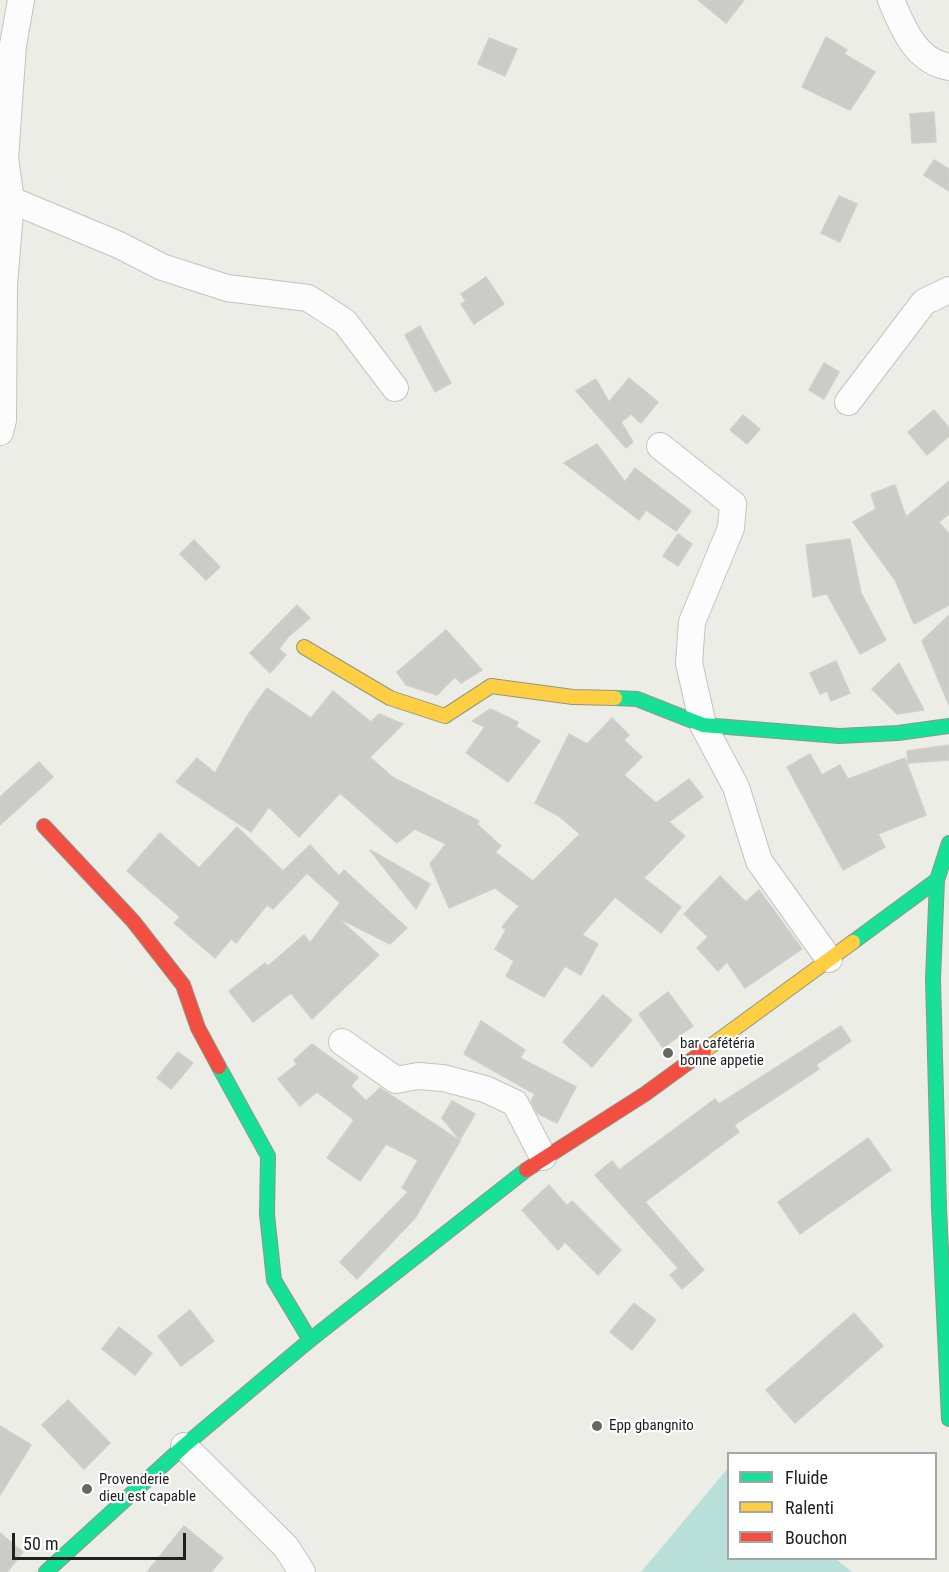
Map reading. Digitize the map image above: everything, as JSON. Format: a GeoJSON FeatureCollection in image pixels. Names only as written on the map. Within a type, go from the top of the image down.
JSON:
{"type":"FeatureCollection","features":[{"type":"Feature","properties":{"kind":"street"},"geometry":{"type":"LineString","coordinates":[[0,432],[3,420],[4,285],[11,200],[5,158],[13,45],[21,0]]}},
{"type":"Feature","properties":{"kind":"street"},"geometry":{"type":"LineString","coordinates":[[891,0],[911,44],[940,65],[949,67]]}},
{"type":"Feature","properties":{"kind":"street"},"geometry":{"type":"LineString","coordinates":[[11,200],[118,245],[162,267],[227,288],[275,296],[308,298],[345,322],[395,388]]}},
{"type":"Feature","properties":{"kind":"street"},"geometry":{"type":"LineString","coordinates":[[848,402],[924,302],[949,290]]}},
{"type":"Feature","properties":{"kind":"street"},"geometry":{"type":"LineString","coordinates":[[660,446],[732,504],[731,528],[692,622],[689,663],[703,725],[736,787],[759,861],[830,959]]}},
{"type":"Feature","properties":{"kind":"street"},"geometry":{"type":"LineString","coordinates":[[304,647],[390,698],[424,713],[445,716],[491,686],[529,689],[573,697],[637,699],[703,725],[839,735],[898,733],[949,726]]}},
{"type":"Feature","properties":{"kind":"street"},"geometry":{"type":"LineString","coordinates":[[44,825],[133,921],[183,985],[198,1028],[268,1156],[267,1214],[274,1280],[310,1340]]}},
{"type":"Feature","properties":{"kind":"street"},"geometry":{"type":"LineString","coordinates":[[949,843],[937,880],[933,979],[939,1208],[949,1419]]}},
{"type":"Feature","properties":{"kind":"street"},"geometry":{"type":"LineString","coordinates":[[46,1572],[184,1446],[310,1340],[543,1157],[645,1094],[937,880]]}},
{"type":"Feature","properties":{"kind":"street"},"geometry":{"type":"LineString","coordinates":[[342,1042],[396,1080],[418,1076],[443,1078],[485,1089],[515,1103],[543,1157]]}},
{"type":"Feature","properties":{"kind":"street"},"geometry":{"type":"LineString","coordinates":[[184,1446],[286,1546],[302,1572]]}},
{"type":"Feature","properties":{"kind":"shaded area"},"geometry":{"type":"Polygon","coordinates":[[[727,1469],[727,1560],[837,1560],[852,1572],[641,1572],[727,1469]]]}},
{"type":"Feature","properties":{"kind":"building"},"geometry":{"type":"Polygon","coordinates":[[[698,0],[744,0],[726,23],[698,0]]]}},
{"type":"Feature","properties":{"kind":"building"},"geometry":{"type":"Polygon","coordinates":[[[826,37],[847,50],[844,54],[875,72],[850,110],[802,87],[826,37]]]}},
{"type":"Feature","properties":{"kind":"building"},"geometry":{"type":"Polygon","coordinates":[[[489,38],[517,49],[505,76],[478,64],[489,38]]]}},
{"type":"Feature","properties":{"kind":"building"},"geometry":{"type":"Polygon","coordinates":[[[934,112],[936,142],[912,143],[910,114],[934,112]]]}},
{"type":"Feature","properties":{"kind":"building"},"geometry":{"type":"Polygon","coordinates":[[[934,160],[949,169],[949,191],[924,175],[934,160]]]}},
{"type":"Feature","properties":{"kind":"building"},"geometry":{"type":"Polygon","coordinates":[[[839,196],[857,204],[840,242],[821,233],[839,196]]]}},
{"type":"Feature","properties":{"kind":"building"},"geometry":{"type":"Polygon","coordinates":[[[486,277],[504,304],[474,324],[461,304],[466,301],[461,294],[486,277]]]}},
{"type":"Feature","properties":{"kind":"building"},"geometry":{"type":"Polygon","coordinates":[[[420,326],[451,383],[435,392],[405,335],[420,326]]]}},
{"type":"Feature","properties":{"kind":"building"},"geometry":{"type":"Polygon","coordinates":[[[824,363],[839,372],[824,399],[809,390],[824,363]]]}},
{"type":"Feature","properties":{"kind":"building"},"geometry":{"type":"Polygon","coordinates":[[[629,378],[658,402],[641,423],[631,414],[621,422],[633,442],[626,448],[576,391],[596,379],[609,402],[629,378]]]}},
{"type":"Feature","properties":{"kind":"building"},"geometry":{"type":"Polygon","coordinates":[[[934,410],[949,428],[949,436],[927,455],[908,432],[934,410]]]}},
{"type":"Feature","properties":{"kind":"building"},"geometry":{"type":"Polygon","coordinates":[[[743,415],[760,429],[747,444],[730,430],[743,415]]]}},
{"type":"Feature","properties":{"kind":"building"},"geometry":{"type":"Polygon","coordinates":[[[597,444],[625,482],[635,468],[691,511],[676,531],[646,510],[639,520],[564,463],[597,444]]]}},
{"type":"Feature","properties":{"kind":"building"},"geometry":{"type":"Polygon","coordinates":[[[949,481],[949,514],[939,522],[949,534],[949,605],[914,624],[895,580],[853,522],[876,509],[871,494],[895,485],[906,517],[949,481]]]}},
{"type":"Feature","properties":{"kind":"building"},"geometry":{"type":"Polygon","coordinates":[[[678,534],[692,544],[678,566],[663,556],[678,534]]]}},
{"type":"Feature","properties":{"kind":"building"},"geometry":{"type":"Polygon","coordinates":[[[850,539],[861,593],[886,640],[860,654],[827,594],[813,597],[806,545],[850,539]]]}},
{"type":"Feature","properties":{"kind":"building"},"geometry":{"type":"Polygon","coordinates":[[[194,540],[220,567],[206,580],[180,554],[194,540]]]}},
{"type":"Feature","properties":{"kind":"building"},"geometry":{"type":"Polygon","coordinates":[[[297,605],[310,618],[288,637],[279,649],[286,655],[270,673],[250,653],[297,605]]]}},
{"type":"Feature","properties":{"kind":"building"},"geometry":{"type":"Polygon","coordinates":[[[949,615],[949,705],[922,641],[949,615]]]}},
{"type":"Feature","properties":{"kind":"building"},"geometry":{"type":"Polygon","coordinates":[[[446,630],[482,670],[461,683],[455,677],[437,695],[406,685],[397,672],[446,630]]]}},
{"type":"Feature","properties":{"kind":"building"},"geometry":{"type":"Polygon","coordinates":[[[836,661],[850,693],[831,701],[827,691],[820,694],[810,673],[836,661]]]}},
{"type":"Feature","properties":{"kind":"building"},"geometry":{"type":"Polygon","coordinates":[[[899,663],[924,710],[897,714],[872,689],[899,663]]]}},
{"type":"Feature","properties":{"kind":"building"},"geometry":{"type":"Polygon","coordinates":[[[267,688],[311,718],[333,691],[371,722],[379,714],[403,724],[370,757],[392,777],[479,821],[477,824],[501,846],[495,852],[533,881],[580,834],[559,816],[535,803],[569,734],[587,744],[612,718],[629,735],[624,740],[642,757],[624,775],[656,803],[689,779],[703,797],[669,822],[685,836],[644,878],[681,907],[661,933],[615,897],[582,935],[598,944],[581,975],[565,966],[544,997],[506,976],[514,961],[495,949],[506,930],[502,927],[519,906],[495,888],[449,908],[430,864],[446,844],[415,829],[397,843],[340,793],[299,837],[269,807],[251,832],[176,782],[197,758],[215,773],[247,716],[267,688]]]}},
{"type":"Feature","properties":{"kind":"building"},"geometry":{"type":"Polygon","coordinates":[[[490,709],[518,722],[516,727],[540,741],[508,782],[466,753],[485,727],[472,721],[490,709]]]}},
{"type":"Feature","properties":{"kind":"building"},"geometry":{"type":"Polygon","coordinates":[[[949,745],[949,760],[908,763],[907,751],[949,745]]]}},
{"type":"Feature","properties":{"kind":"building"},"geometry":{"type":"Polygon","coordinates":[[[810,754],[822,775],[840,765],[848,779],[905,758],[926,815],[878,834],[885,847],[843,870],[787,767],[810,754]]]}},
{"type":"Feature","properties":{"kind":"building"},"geometry":{"type":"Polygon","coordinates":[[[39,762],[53,777],[0,825],[0,797],[39,762]]]}},
{"type":"Feature","properties":{"kind":"building"},"geometry":{"type":"Polygon","coordinates":[[[237,827],[283,871],[310,845],[339,876],[344,870],[407,928],[390,944],[338,918],[379,955],[312,1019],[291,993],[253,1022],[229,991],[265,963],[268,966],[304,935],[310,943],[340,903],[307,873],[273,909],[267,905],[236,943],[231,939],[215,958],[174,923],[180,917],[127,871],[160,833],[199,868],[237,827]]]}},
{"type":"Feature","properties":{"kind":"building"},"geometry":{"type":"Polygon","coordinates":[[[370,850],[430,884],[416,909],[370,850]]]}},
{"type":"Feature","properties":{"kind":"building"},"geometry":{"type":"Polygon","coordinates":[[[720,876],[746,902],[759,890],[802,949],[745,988],[727,962],[718,971],[697,948],[708,937],[684,914],[720,876]]]}},
{"type":"Feature","properties":{"kind":"building"},"geometry":{"type":"Polygon","coordinates":[[[668,992],[693,1026],[663,1048],[639,1014],[668,992]]]}},
{"type":"Feature","properties":{"kind":"building"},"geometry":{"type":"Polygon","coordinates":[[[603,995],[632,1020],[592,1067],[563,1042],[603,995]]]}},
{"type":"Feature","properties":{"kind":"building"},"geometry":{"type":"Polygon","coordinates":[[[481,1021],[525,1050],[520,1058],[576,1087],[557,1123],[537,1113],[531,1101],[535,1094],[464,1054],[481,1021]]]}},
{"type":"Feature","properties":{"kind":"building"},"geometry":{"type":"Polygon","coordinates":[[[841,1026],[851,1041],[816,1065],[819,1069],[734,1125],[739,1132],[645,1202],[704,1270],[682,1289],[670,1275],[678,1268],[595,1175],[612,1161],[619,1170],[715,1099],[719,1104],[841,1026]]]}},
{"type":"Feature","properties":{"kind":"building"},"geometry":{"type":"Polygon","coordinates":[[[312,1044],[358,1077],[351,1086],[366,1101],[380,1088],[460,1141],[415,1218],[357,1279],[340,1262],[408,1192],[402,1188],[418,1160],[386,1144],[360,1181],[327,1158],[354,1120],[317,1092],[300,1106],[278,1079],[297,1064],[294,1060],[312,1044]]]}},
{"type":"Feature","properties":{"kind":"building"},"geometry":{"type":"Polygon","coordinates":[[[178,1052],[193,1063],[171,1089],[157,1078],[178,1052]]]}},
{"type":"Feature","properties":{"kind":"building"},"geometry":{"type":"Polygon","coordinates":[[[452,1101],[475,1114],[460,1140],[442,1118],[452,1101]]]}},
{"type":"Feature","properties":{"kind":"building"},"geometry":{"type":"Polygon","coordinates":[[[868,1138],[891,1170],[800,1234],[778,1202],[868,1138]]]}},
{"type":"Feature","properties":{"kind":"building"},"geometry":{"type":"Polygon","coordinates":[[[549,1185],[567,1206],[572,1201],[621,1250],[598,1275],[565,1242],[558,1250],[522,1210],[549,1185]]]}},
{"type":"Feature","properties":{"kind":"building"},"geometry":{"type":"Polygon","coordinates":[[[634,1303],[656,1320],[632,1350],[610,1332],[634,1303]]]}},
{"type":"Feature","properties":{"kind":"building"},"geometry":{"type":"Polygon","coordinates":[[[190,1310],[214,1341],[181,1366],[158,1336],[190,1310]]]}},
{"type":"Feature","properties":{"kind":"building"},"geometry":{"type":"Polygon","coordinates":[[[854,1313],[883,1346],[795,1423],[766,1390],[854,1313]]]}},
{"type":"Feature","properties":{"kind":"building"},"geometry":{"type":"Polygon","coordinates":[[[119,1327],[152,1353],[135,1375],[102,1349],[119,1327]]]}},
{"type":"Feature","properties":{"kind":"building"},"geometry":{"type":"Polygon","coordinates":[[[68,1400],[110,1443],[84,1469],[42,1425],[68,1400]]]}},
{"type":"Feature","properties":{"kind":"building"},"geometry":{"type":"Polygon","coordinates":[[[0,1426],[31,1445],[0,1495],[0,1426]]]}},
{"type":"Feature","properties":{"kind":"building"},"geometry":{"type":"Polygon","coordinates":[[[184,1526],[223,1558],[211,1572],[147,1572],[184,1526]]]}},
{"type":"Feature","properties":{"kind":"building"},"geometry":{"type":"Polygon","coordinates":[[[0,1533],[23,1552],[7,1572],[0,1572],[0,1533]]]}},
{"type":"Feature","properties":{"kind":"traffic: fast"},"geometry":{"type":"LineString","coordinates":[[615,698],[637,699],[703,725],[839,736],[898,733],[949,726]]}},
{"type":"Feature","properties":{"kind":"traffic: fast"},"geometry":{"type":"LineString","coordinates":[[949,843],[937,880],[933,979],[939,1208],[949,1419]]}},
{"type":"Feature","properties":{"kind":"traffic: fast"},"geometry":{"type":"LineString","coordinates":[[853,942],[937,880]]}},
{"type":"Feature","properties":{"kind":"traffic: fast"},"geometry":{"type":"LineString","coordinates":[[219,1067],[268,1156],[267,1214],[274,1280],[310,1340]]}},
{"type":"Feature","properties":{"kind":"traffic: fast"},"geometry":{"type":"LineString","coordinates":[[46,1572],[184,1446],[310,1340],[526,1170]]}},
{"type":"Feature","properties":{"kind":"traffic: slow"},"geometry":{"type":"LineString","coordinates":[[304,647],[390,698],[445,716],[491,686],[573,697],[615,698]]}},
{"type":"Feature","properties":{"kind":"traffic: slow"},"geometry":{"type":"LineString","coordinates":[[704,1051],[853,942]]}},
{"type":"Feature","properties":{"kind":"traffic: jam"},"geometry":{"type":"LineString","coordinates":[[44,826],[133,921],[183,985],[198,1028],[219,1067]]}},
{"type":"Feature","properties":{"kind":"traffic: jam"},"geometry":{"type":"LineString","coordinates":[[526,1170],[645,1094],[704,1051]]}},
{"type":"Feature","properties":{"kind":"place","name":"bar cafétéria bonne appetie"},"geometry":{"type":"Point","coordinates":[668,1053]}},
{"type":"Feature","properties":{"kind":"place","name":"Epp gbangnito"},"geometry":{"type":"Point","coordinates":[597,1426]}},
{"type":"Feature","properties":{"kind":"place","name":"Provenderie dieu est capable"},"geometry":{"type":"Point","coordinates":[87,1489]}}]}
